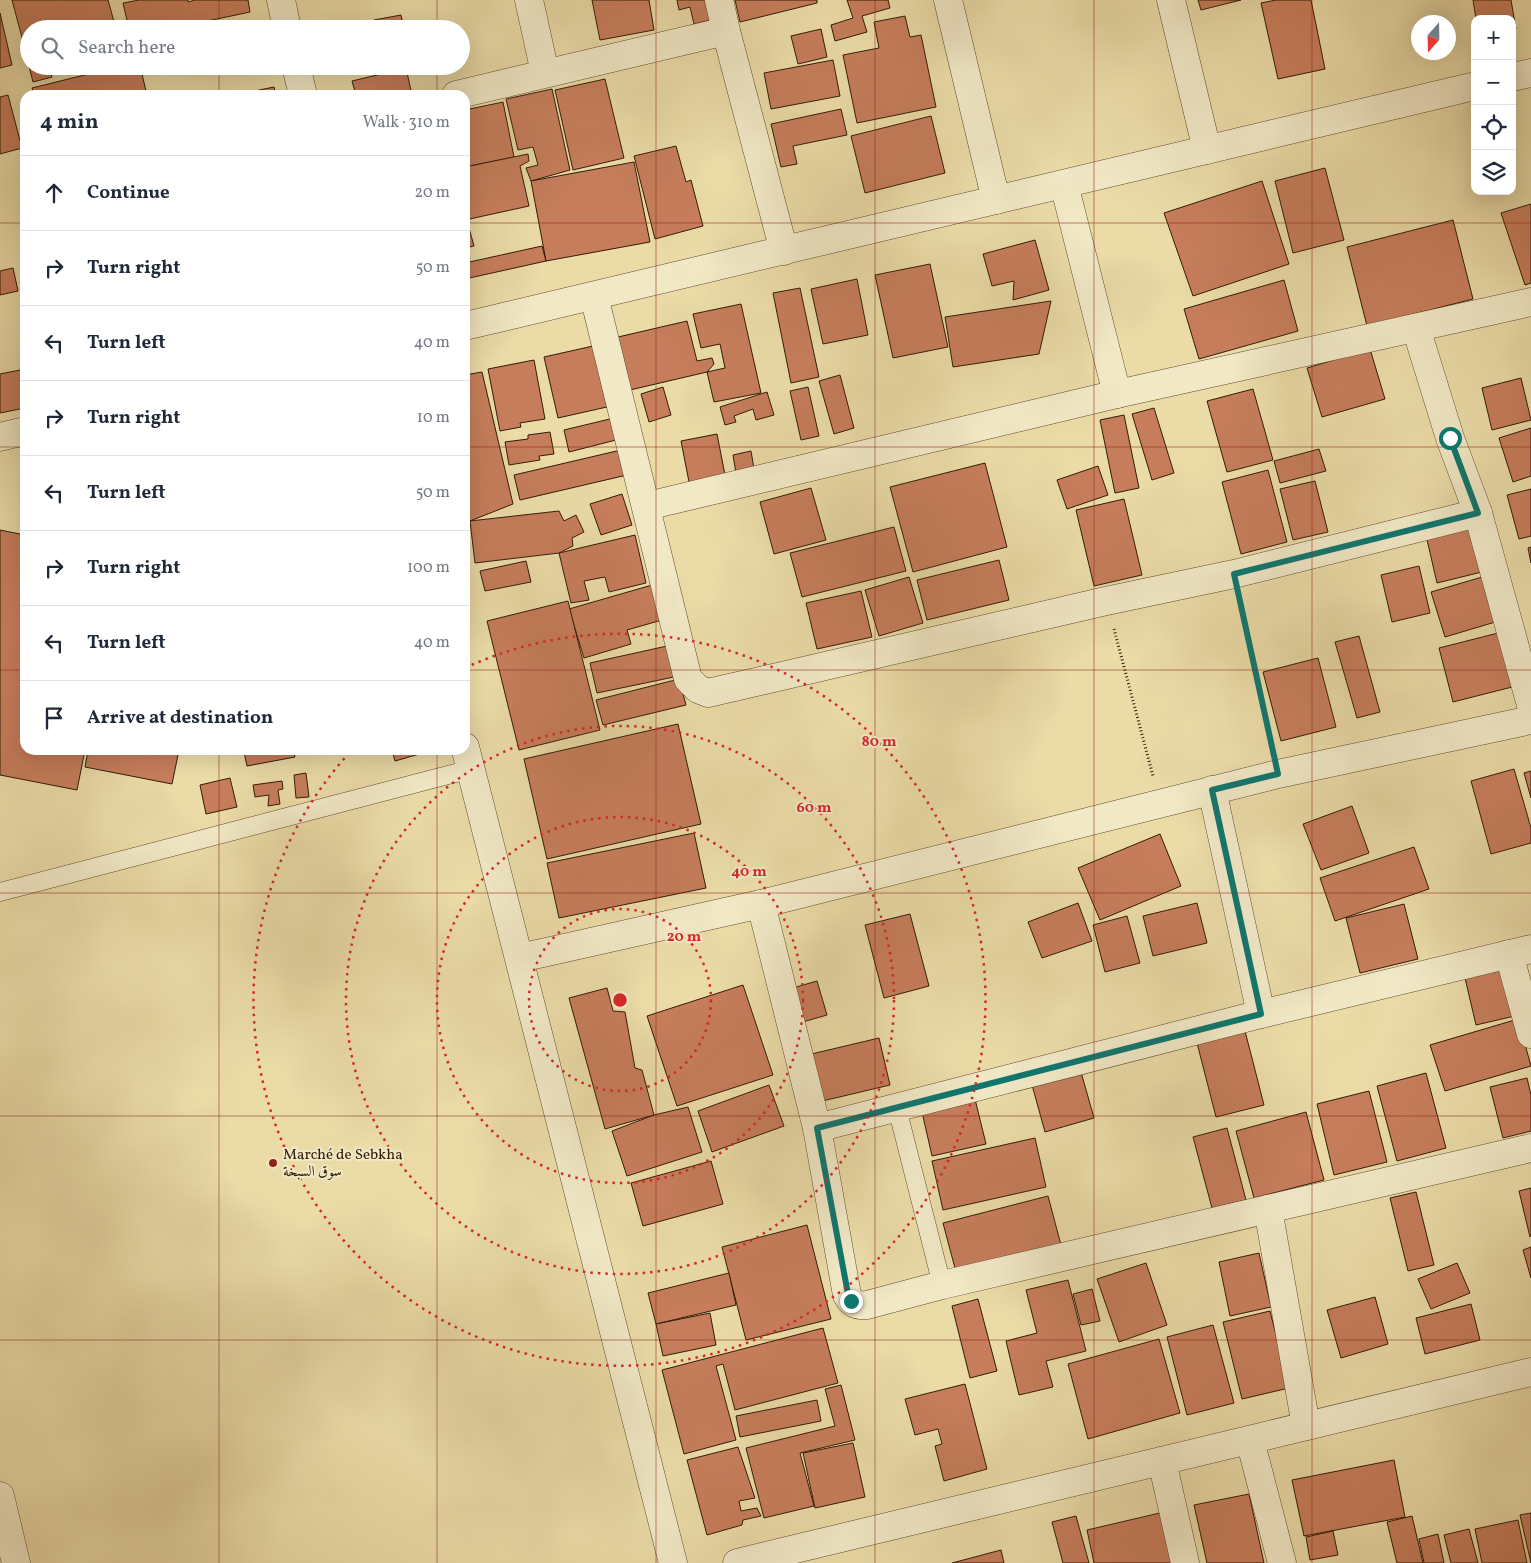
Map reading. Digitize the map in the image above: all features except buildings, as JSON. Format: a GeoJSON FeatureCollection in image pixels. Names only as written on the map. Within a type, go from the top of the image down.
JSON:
{"type":"FeatureCollection","features":[{"type":"Feature","properties":{"kind":"street"},"geometry":{"type":"LineString","coordinates":[[281,0],[286,20]]}},
{"type":"Feature","properties":{"kind":"street"},"geometry":{"type":"LineString","coordinates":[[530,0],[546,73]]}},
{"type":"Feature","properties":{"kind":"street"},"geometry":{"type":"LineString","coordinates":[[719,0],[784,251]]}},
{"type":"Feature","properties":{"kind":"street"},"geometry":{"type":"LineString","coordinates":[[948,0],[996,200]]}},
{"type":"Feature","properties":{"kind":"street"},"geometry":{"type":"LineString","coordinates":[[1171,0],[1207,150]]}},
{"type":"Feature","properties":{"kind":"street"},"geometry":{"type":"LineString","coordinates":[[470,92],[726,31]]}},
{"type":"Feature","properties":{"kind":"street"},"geometry":{"type":"LineString","coordinates":[[1516,76],[1531,73]]}},
{"type":"Feature","properties":{"kind":"street"},"geometry":{"type":"LineString","coordinates":[[298,75],[302,90]]}},
{"type":"Feature","properties":{"kind":"street"},"geometry":{"type":"LineString","coordinates":[[470,325],[1471,87]]}},
{"type":"Feature","properties":{"kind":"street"},"geometry":{"type":"LineString","coordinates":[[1064,184],[1117,394]]}},
{"type":"Feature","properties":{"kind":"street"},"geometry":{"type":"LineString","coordinates":[[594,296],[688,679],[698,689],[708,693],[1106,601],[1234,574],[1478,513]]}},
{"type":"Feature","properties":{"kind":"street"},"geometry":{"type":"LineString","coordinates":[[647,506],[1117,394],[1531,302]]}},
{"type":"Feature","properties":{"kind":"street"},"geometry":{"type":"LineString","coordinates":[[1416,328],[1450,438],[1478,513],[1531,705]]}},
{"type":"Feature","properties":{"kind":"street"},"geometry":{"type":"LineString","coordinates":[[0,437],[20,432]]}},
{"type":"Feature","properties":{"kind":"street"},"geometry":{"type":"LineString","coordinates":[[520,958],[761,904],[1278,774],[1531,720]]}},
{"type":"Feature","properties":{"kind":"street"},"geometry":{"type":"LineString","coordinates":[[468,758],[673,1563]]}},
{"type":"Feature","properties":{"kind":"street"},"geometry":{"type":"LineString","coordinates":[[1212,790],[1261,1014]]}},
{"type":"Feature","properties":{"kind":"street"},"geometry":{"type":"LineString","coordinates":[[761,904],[817,1128],[848,1294],[851,1301],[855,1304],[867,1305],[1531,1148]]}},
{"type":"Feature","properties":{"kind":"street"},"geometry":{"type":"LineString","coordinates":[[817,1128],[1261,1014],[1520,952],[1531,1034]]}},
{"type":"Feature","properties":{"kind":"street"},"geometry":{"type":"LineString","coordinates":[[1268,1209],[1306,1426]]}},
{"type":"Feature","properties":{"kind":"street"},"geometry":{"type":"LineString","coordinates":[[737,1563],[1531,1372]]}},
{"type":"Feature","properties":{"kind":"street"},"geometry":{"type":"LineString","coordinates":[[1250,1440],[1282,1563]]}},
{"type":"Feature","properties":{"kind":"street"},"geometry":{"type":"LineString","coordinates":[[1162,1461],[1185,1563]]}},
{"type":"Feature","properties":{"kind":"street"},"geometry":{"type":"LineString","coordinates":[[0,1496],[16,1563]]}},
{"type":"Feature","properties":{"kind":"lane"},"geometry":{"type":"LineString","coordinates":[[0,892],[468,758]]}},
{"type":"Feature","properties":{"kind":"lane"},"geometry":{"type":"LineString","coordinates":[[897,1108],[942,1286]]}},
{"type":"Feature","properties":{"kind":"path"},"geometry":{"type":"LineString","coordinates":[[1234,574],[1278,774]]}},
{"type":"Feature","properties":{"kind":"path"},"geometry":{"type":"LineString","coordinates":[[1106,601],[1160,803]]}},
{"type":"Feature","properties":{"kind":"place","name":"Marché de Sebkha سوق السبخة"},"geometry":{"type":"Point","coordinates":[273,1163]}},
{"type":"Feature","properties":{"kind":"route"},"geometry":{"type":"LineString","coordinates":[[851,1301],[848,1294],[817,1128],[1261,1014],[1212,790],[1278,774],[1234,574],[1478,513],[1450,438]]}}]}
